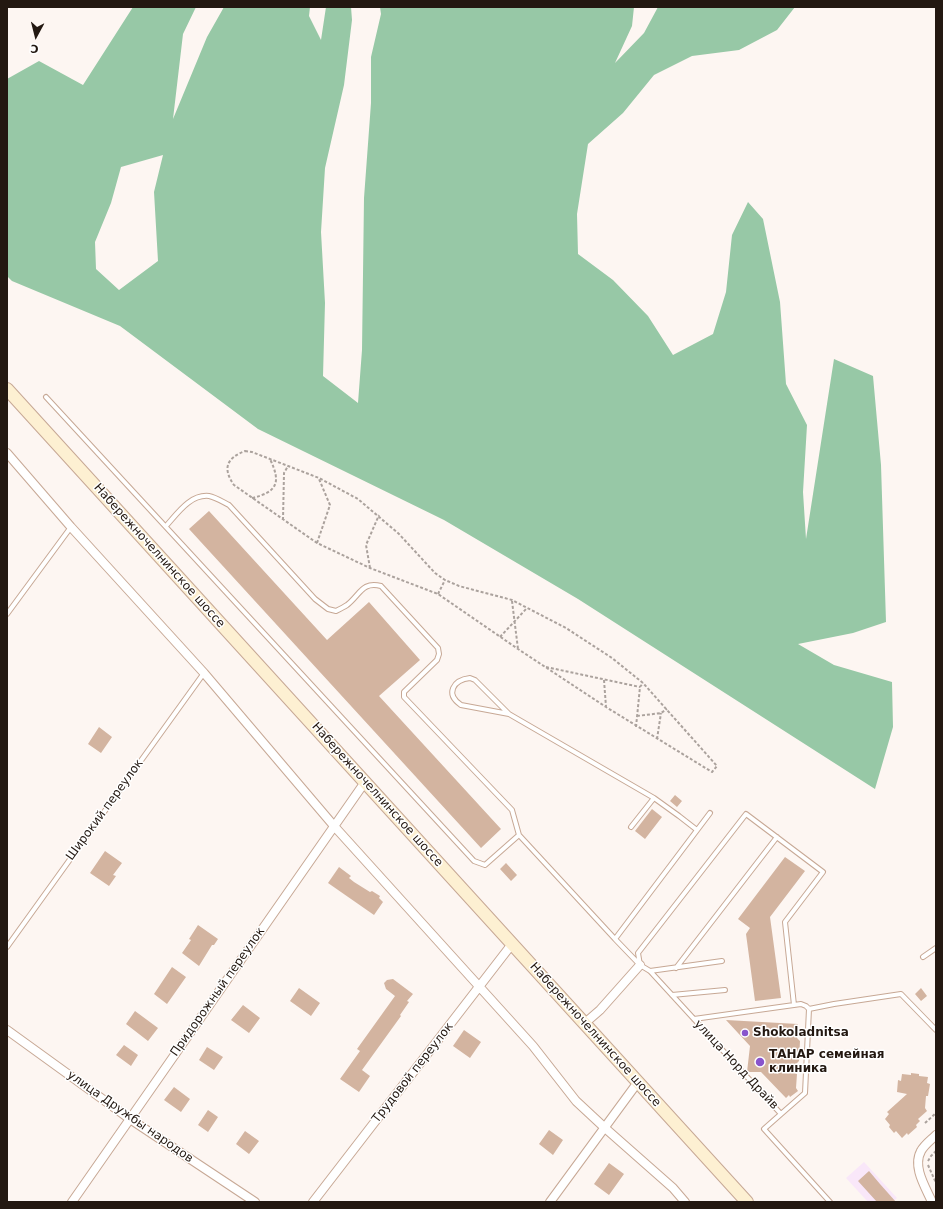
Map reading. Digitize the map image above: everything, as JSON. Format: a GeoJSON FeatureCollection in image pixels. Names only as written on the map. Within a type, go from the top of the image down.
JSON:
{"type":"FeatureCollection","features":[{"type":"Feature","properties":{"kind":"main road","name":"Набережночелнинское шоссе"},"geometry":{"type":"LineString","coordinates":[[7,389],[747,1202]]}},
{"type":"Feature","properties":{"kind":"street"},"geometry":{"type":"LineString","coordinates":[[7,453],[71,527],[204,673],[334,826],[533,1046],[576,1100],[605,1128],[673,1188],[685,1202]]}},
{"type":"Feature","properties":{"kind":"street","name":"Придорожный переулок"},"geometry":{"type":"LineString","coordinates":[[72,1202],[365,782]]}},
{"type":"Feature","properties":{"kind":"street","name":"Трудовой переулок"},"geometry":{"type":"LineString","coordinates":[[312,1202],[480,988],[512,944]]}},
{"type":"Feature","properties":{"kind":"street"},"geometry":{"type":"LineString","coordinates":[[585,1023],[600,1010],[640,965]]}},
{"type":"Feature","properties":{"kind":"street","name":"улица Дружбы народов"},"geometry":{"type":"LineString","coordinates":[[7,1030],[130,1119],[255,1202]]}},
{"type":"Feature","properties":{"kind":"street"},"geometry":{"type":"LineString","coordinates":[[550,1202],[638,1082]]}},
{"type":"Feature","properties":{"kind":"street"},"geometry":{"type":"LineString","coordinates":[[932,1202],[920,1174],[918,1158],[921,1151],[936,1135]]}},
{"type":"Feature","properties":{"kind":"lane"},"geometry":{"type":"LineString","coordinates":[[46,397],[474,861],[485,865],[518,835],[512,810],[404,697],[404,692],[437,660],[439,654],[438,648],[380,586],[373,584],[366,586],[347,605],[336,611],[328,609],[315,599],[229,505],[210,496],[200,496],[190,501],[166,526]]}},
{"type":"Feature","properties":{"kind":"lane"},"geometry":{"type":"LineString","coordinates":[[7,614],[71,527]]}},
{"type":"Feature","properties":{"kind":"lane","name":"Широкий переулок"},"geometry":{"type":"LineString","coordinates":[[7,947],[204,673]]}},
{"type":"Feature","properties":{"kind":"lane"},"geometry":{"type":"LineString","coordinates":[[509,714],[462,705],[453,698],[453,688],[456,684],[465,679],[470,678],[474,680],[509,714],[654,798],[697,830]]}},
{"type":"Feature","properties":{"kind":"lane"},"geometry":{"type":"LineString","coordinates":[[631,827],[654,798]]}},
{"type":"Feature","properties":{"kind":"lane"},"geometry":{"type":"LineString","coordinates":[[615,939],[710,813]]}},
{"type":"Feature","properties":{"kind":"lane"},"geometry":{"type":"LineString","coordinates":[[640,965],[638,953],[746,814],[823,872],[786,922],[794,1005]]}},
{"type":"Feature","properties":{"kind":"lane","name":"улица Норд Драйв"},"geometry":{"type":"LineString","coordinates":[[518,835],[640,965],[650,971],[781,1114],[764,1129],[830,1202]]}},
{"type":"Feature","properties":{"kind":"lane"},"geometry":{"type":"LineString","coordinates":[[676,968],[777,837]]}},
{"type":"Feature","properties":{"kind":"lane"},"geometry":{"type":"LineString","coordinates":[[923,957],[936,948]]}},
{"type":"Feature","properties":{"kind":"lane"},"geometry":{"type":"LineString","coordinates":[[650,971],[722,961]]}},
{"type":"Feature","properties":{"kind":"lane"},"geometry":{"type":"LineString","coordinates":[[672,995],[725,990]]}},
{"type":"Feature","properties":{"kind":"lane"},"geometry":{"type":"LineString","coordinates":[[694,1019],[801,1004],[809,1009],[901,994],[936,1030]]}},
{"type":"Feature","properties":{"kind":"lane"},"geometry":{"type":"LineString","coordinates":[[781,1114],[806,1093],[809,1009]]}},
{"type":"Feature","properties":{"kind":"path"},"geometry":{"type":"LineString","coordinates":[[245,451],[270,459],[318,478],[358,499],[399,534],[435,573],[445,580],[458,586],[512,600],[566,628],[612,658],[643,683],[717,766],[712,772],[657,739],[518,649],[438,594],[370,568],[317,543],[252,498],[234,484],[228,476],[227,467],[231,459],[245,451]]}},
{"type":"Feature","properties":{"kind":"path"},"geometry":{"type":"LineString","coordinates":[[252,498],[264,495],[274,488],[276,474],[270,459]]}},
{"type":"Feature","properties":{"kind":"path"},"geometry":{"type":"LineString","coordinates":[[283,520],[284,473],[288,466]]}},
{"type":"Feature","properties":{"kind":"path"},"geometry":{"type":"LineString","coordinates":[[317,543],[330,505],[318,478]]}},
{"type":"Feature","properties":{"kind":"path"},"geometry":{"type":"LineString","coordinates":[[370,568],[366,545],[378,515]]}},
{"type":"Feature","properties":{"kind":"path"},"geometry":{"type":"LineString","coordinates":[[438,594],[445,580]]}},
{"type":"Feature","properties":{"kind":"path"},"geometry":{"type":"LineString","coordinates":[[512,600],[518,649]]}},
{"type":"Feature","properties":{"kind":"path"},"geometry":{"type":"LineString","coordinates":[[500,637],[527,608]]}},
{"type":"Feature","properties":{"kind":"path"},"geometry":{"type":"LineString","coordinates":[[544,666],[640,687]]}},
{"type":"Feature","properties":{"kind":"path"},"geometry":{"type":"LineString","coordinates":[[604,680],[606,707]]}},
{"type":"Feature","properties":{"kind":"path"},"geometry":{"type":"LineString","coordinates":[[636,726],[640,687],[643,683]]}},
{"type":"Feature","properties":{"kind":"path"},"geometry":{"type":"LineString","coordinates":[[637,716],[661,713],[667,710]]}},
{"type":"Feature","properties":{"kind":"path"},"geometry":{"type":"LineString","coordinates":[[657,739],[661,713]]}},
{"type":"Feature","properties":{"kind":"path"},"geometry":{"type":"LineString","coordinates":[[925,1123],[936,1113]]}},
{"type":"Feature","properties":{"kind":"path"},"geometry":{"type":"LineString","coordinates":[[936,1151],[931,1156],[928,1165],[936,1183]]}},
{"type":"Feature","properties":{"kind":"shaded area"},"geometry":{"type":"Polygon","coordinates":[[[864,1162],[897,1198],[893,1202],[868,1202],[846,1178],[864,1162]]]}},
{"type":"Feature","properties":{"kind":"green space"},"geometry":{"type":"Polygon","coordinates":[[[133,7],[196,7],[183,34],[173,119],[207,37],[224,7],[310,7],[309,16],[321,40],[326,7],[351,7],[352,20],[344,85],[325,168],[321,232],[325,303],[323,376],[358,403],[362,350],[364,198],[371,103],[371,57],[381,14],[380,7],[634,7],[632,26],[615,63],[644,33],[658,7],[795,7],[777,30],[739,50],[692,56],[654,75],[623,113],[588,144],[577,214],[578,254],[613,280],[648,316],[673,355],[713,334],[726,292],[732,235],[748,202],[763,219],[780,302],[786,384],[807,425],[803,492],[806,539],[834,359],[873,376],[881,465],[886,622],[853,633],[798,644],[834,665],[892,682],[893,727],[875,789],[578,599],[444,520],[258,429],[120,326],[12,281],[7,276],[7,79],[39,61],[83,85],[133,7]],[[163,155],[121,167],[111,203],[95,242],[96,269],[119,290],[158,261],[154,192],[163,155]]]}},
{"type":"Feature","properties":{"kind":"building"},"geometry":{"type":"Polygon","coordinates":[[[209,511],[327,640],[369,602],[420,660],[379,696],[501,829],[481,848],[189,529],[209,511]]]}},
{"type":"Feature","properties":{"kind":"building"},"geometry":{"type":"Polygon","coordinates":[[[99,727],[112,737],[101,753],[88,744],[99,727]]]}},
{"type":"Feature","properties":{"kind":"building"},"geometry":{"type":"Polygon","coordinates":[[[675,795],[682,801],[677,807],[670,801],[675,795]]]}},
{"type":"Feature","properties":{"kind":"building"},"geometry":{"type":"Polygon","coordinates":[[[652,809],[662,817],[645,839],[635,831],[652,809]]]}},
{"type":"Feature","properties":{"kind":"building"},"geometry":{"type":"Polygon","coordinates":[[[105,851],[122,863],[113,875],[116,876],[109,886],[90,873],[105,851]]]}},
{"type":"Feature","properties":{"kind":"building"},"geometry":{"type":"Polygon","coordinates":[[[785,857],[805,871],[770,917],[781,998],[755,1001],[746,934],[750,928],[738,919],[785,857]]]}},
{"type":"Feature","properties":{"kind":"building"},"geometry":{"type":"Polygon","coordinates":[[[506,863],[517,875],[511,881],[500,869],[506,863]]]}},
{"type":"Feature","properties":{"kind":"building"},"geometry":{"type":"Polygon","coordinates":[[[339,867],[351,876],[349,878],[354,882],[370,892],[372,891],[380,896],[379,898],[383,902],[374,915],[328,883],[339,867]]]}},
{"type":"Feature","properties":{"kind":"building"},"geometry":{"type":"Polygon","coordinates":[[[198,925],[218,939],[214,945],[212,945],[199,966],[182,953],[191,940],[189,939],[198,925]]]}},
{"type":"Feature","properties":{"kind":"building"},"geometry":{"type":"Polygon","coordinates":[[[172,967],[186,977],[167,1004],[154,994],[172,967]]]}},
{"type":"Feature","properties":{"kind":"building"},"geometry":{"type":"Polygon","coordinates":[[[393,979],[413,994],[407,1001],[409,1002],[400,1015],[401,1016],[362,1070],[370,1076],[359,1092],[340,1079],[360,1051],[357,1049],[395,996],[386,989],[384,983],[387,980],[393,979]]]}},
{"type":"Feature","properties":{"kind":"building"},"geometry":{"type":"Polygon","coordinates":[[[299,988],[320,1003],[311,1016],[290,1001],[299,988]]]}},
{"type":"Feature","properties":{"kind":"building"},"geometry":{"type":"Polygon","coordinates":[[[921,988],[927,996],[921,1001],[915,994],[921,988]]]}},
{"type":"Feature","properties":{"kind":"building"},"geometry":{"type":"Polygon","coordinates":[[[243,1005],[260,1018],[249,1033],[231,1020],[243,1005]]]}},
{"type":"Feature","properties":{"kind":"building"},"geometry":{"type":"Polygon","coordinates":[[[135,1011],[158,1028],[148,1041],[126,1024],[135,1011]]]}},
{"type":"Feature","properties":{"kind":"building"},"geometry":{"type":"Polygon","coordinates":[[[726,1020],[798,1024],[797,1038],[800,1041],[799,1061],[796,1064],[795,1073],[797,1074],[796,1088],[798,1091],[786,1098],[761,1072],[747,1072],[750,1046],[726,1020]]]}},
{"type":"Feature","properties":{"kind":"building"},"geometry":{"type":"Polygon","coordinates":[[[464,1030],[481,1042],[470,1058],[453,1046],[464,1030]]]}},
{"type":"Feature","properties":{"kind":"building"},"geometry":{"type":"Polygon","coordinates":[[[124,1045],[138,1055],[131,1066],[116,1055],[124,1045]]]}},
{"type":"Feature","properties":{"kind":"building"},"geometry":{"type":"Polygon","coordinates":[[[207,1047],[223,1057],[214,1070],[199,1060],[207,1047]]]}},
{"type":"Feature","properties":{"kind":"building"},"geometry":{"type":"Polygon","coordinates":[[[911,1073],[928,1077],[927,1083],[930,1084],[928,1096],[926,1096],[925,1108],[927,1111],[918,1119],[920,1121],[916,1125],[917,1127],[902,1138],[896,1131],[894,1133],[885,1119],[889,1114],[887,1112],[907,1094],[897,1092],[898,1080],[901,1081],[902,1074],[911,1075],[911,1073]]]}},
{"type":"Feature","properties":{"kind":"building"},"geometry":{"type":"Polygon","coordinates":[[[174,1087],[190,1099],[181,1112],[164,1100],[174,1087]]]}},
{"type":"Feature","properties":{"kind":"building"},"geometry":{"type":"Polygon","coordinates":[[[208,1110],[218,1117],[208,1132],[198,1125],[208,1110]]]}},
{"type":"Feature","properties":{"kind":"building"},"geometry":{"type":"Polygon","coordinates":[[[549,1130],[563,1140],[553,1155],[539,1144],[549,1130]]]}},
{"type":"Feature","properties":{"kind":"building"},"geometry":{"type":"Polygon","coordinates":[[[245,1131],[259,1141],[249,1154],[236,1144],[245,1131]]]}},
{"type":"Feature","properties":{"kind":"building"},"geometry":{"type":"Polygon","coordinates":[[[609,1163],[624,1174],[609,1195],[594,1184],[609,1163]]]}},
{"type":"Feature","properties":{"kind":"building"},"geometry":{"type":"Polygon","coordinates":[[[869,1171],[896,1202],[877,1202],[858,1181],[869,1171]]]}},
{"type":"Feature","properties":{"kind":"place","name":"Shokoladnitsa"},"geometry":{"type":"Point","coordinates":[745,1033]}},
{"type":"Feature","properties":{"kind":"place","name":"ТАНАР семейная клиника"},"geometry":{"type":"Point","coordinates":[760,1062]}}]}
